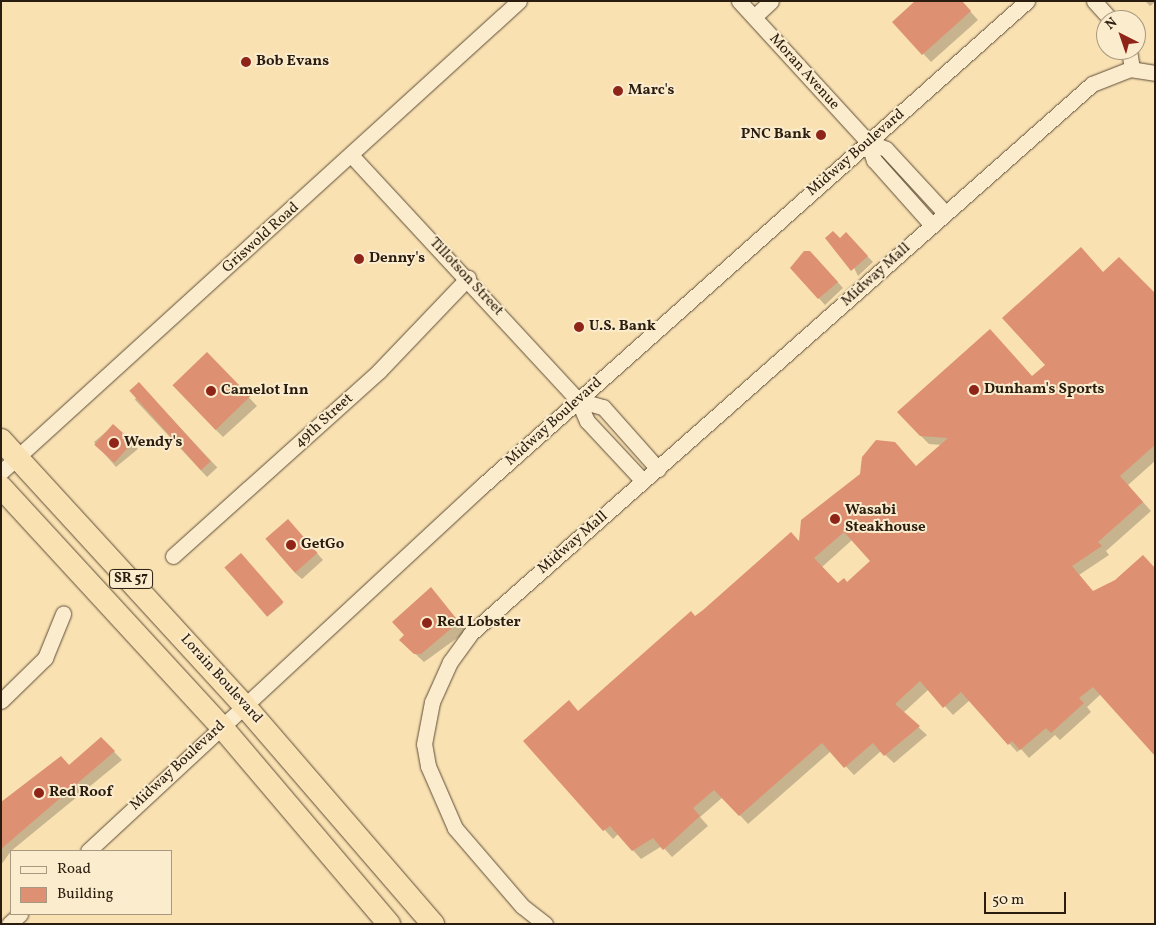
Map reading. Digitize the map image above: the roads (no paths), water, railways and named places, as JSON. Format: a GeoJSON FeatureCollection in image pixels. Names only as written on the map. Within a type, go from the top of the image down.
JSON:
{"type":"FeatureCollection","features":[{"type":"Feature","properties":{"kind":"highway","name":"Lorain Boulevard"},"geometry":{"type":"LineString","coordinates":[[1,440],[243,704],[433,924]]}},
{"type":"Feature","properties":{"kind":"highway","name":"Lorain Boulevard"},"geometry":{"type":"LineString","coordinates":[[1,487],[221,726],[389,924]]}},
{"type":"Feature","properties":{"kind":"street","name":"Griswold Road"},"geometry":{"type":"LineString","coordinates":[[1,472],[352,155],[519,1]]}},
{"type":"Feature","properties":{"kind":"street","name":"Moran Avenue"},"geometry":{"type":"LineString","coordinates":[[740,1],[868,142],[874,160],[932,224]]}},
{"type":"Feature","properties":{"kind":"street"},"geometry":{"type":"LineString","coordinates":[[754,17],[770,1]]}},
{"type":"Feature","properties":{"kind":"street","name":"Midway Boulevard"},"geometry":{"type":"LineString","coordinates":[[89,850],[243,704],[578,400],[1027,1]]}},
{"type":"Feature","properties":{"kind":"street"},"geometry":{"type":"LineString","coordinates":[[1131,60],[1132,69]]}},
{"type":"Feature","properties":{"kind":"street"},"geometry":{"type":"LineString","coordinates":[[945,214],[1092,84],[1132,69],[1155,73]]}},
{"type":"Feature","properties":{"kind":"street","name":"Moran Avenue"},"geometry":{"type":"LineString","coordinates":[[868,142],[886,149],[945,214]]}},
{"type":"Feature","properties":{"kind":"street","name":"Tillotson Street"},"geometry":{"type":"LineString","coordinates":[[352,155],[468,278],[578,400],[587,421],[643,481]]}},
{"type":"Feature","properties":{"kind":"street","name":"Midway Mall"},"geometry":{"type":"LineString","coordinates":[[545,924],[522,906],[455,828],[424,750],[432,702],[450,662],[470,634],[945,214]]}},
{"type":"Feature","properties":{"kind":"street","name":"49th Street"},"geometry":{"type":"LineString","coordinates":[[174,556],[379,370],[468,278]]}},
{"type":"Feature","properties":{"kind":"street"},"geometry":{"type":"LineString","coordinates":[[578,400],[604,408],[658,468]]}},
{"type":"Feature","properties":{"kind":"street"},"geometry":{"type":"LineString","coordinates":[[1,701],[45,658],[63,614]]}},
{"type":"Feature","properties":{"kind":"street"},"geometry":{"type":"LineString","coordinates":[[9,924],[19,915]]}},
{"type":"Feature","properties":{"kind":"place","name":"Bob Evans"},"geometry":{"type":"Point","coordinates":[246,62]}},
{"type":"Feature","properties":{"kind":"place","name":"Marc's"},"geometry":{"type":"Point","coordinates":[618,91]}},
{"type":"Feature","properties":{"kind":"place","name":"PNC Bank"},"geometry":{"type":"Point","coordinates":[821,135]}},
{"type":"Feature","properties":{"kind":"place","name":"Denny's"},"geometry":{"type":"Point","coordinates":[359,259]}},
{"type":"Feature","properties":{"kind":"place","name":"U.S. Bank"},"geometry":{"type":"Point","coordinates":[579,327]}},
{"type":"Feature","properties":{"kind":"place","name":"Dunham's Sports"},"geometry":{"type":"Point","coordinates":[974,390]}},
{"type":"Feature","properties":{"kind":"place","name":"Camelot Inn"},"geometry":{"type":"Point","coordinates":[211,391]}},
{"type":"Feature","properties":{"kind":"place","name":"Wendy's"},"geometry":{"type":"Point","coordinates":[114,443]}},
{"type":"Feature","properties":{"kind":"place","name":"Wasabi Steakhouse"},"geometry":{"type":"Point","coordinates":[835,519]}},
{"type":"Feature","properties":{"kind":"place","name":"GetGo"},"geometry":{"type":"Point","coordinates":[291,545]}},
{"type":"Feature","properties":{"kind":"place","name":"Red Lobster"},"geometry":{"type":"Point","coordinates":[427,623]}},
{"type":"Feature","properties":{"kind":"place","name":"Red Roof"},"geometry":{"type":"Point","coordinates":[39,793]}}]}
